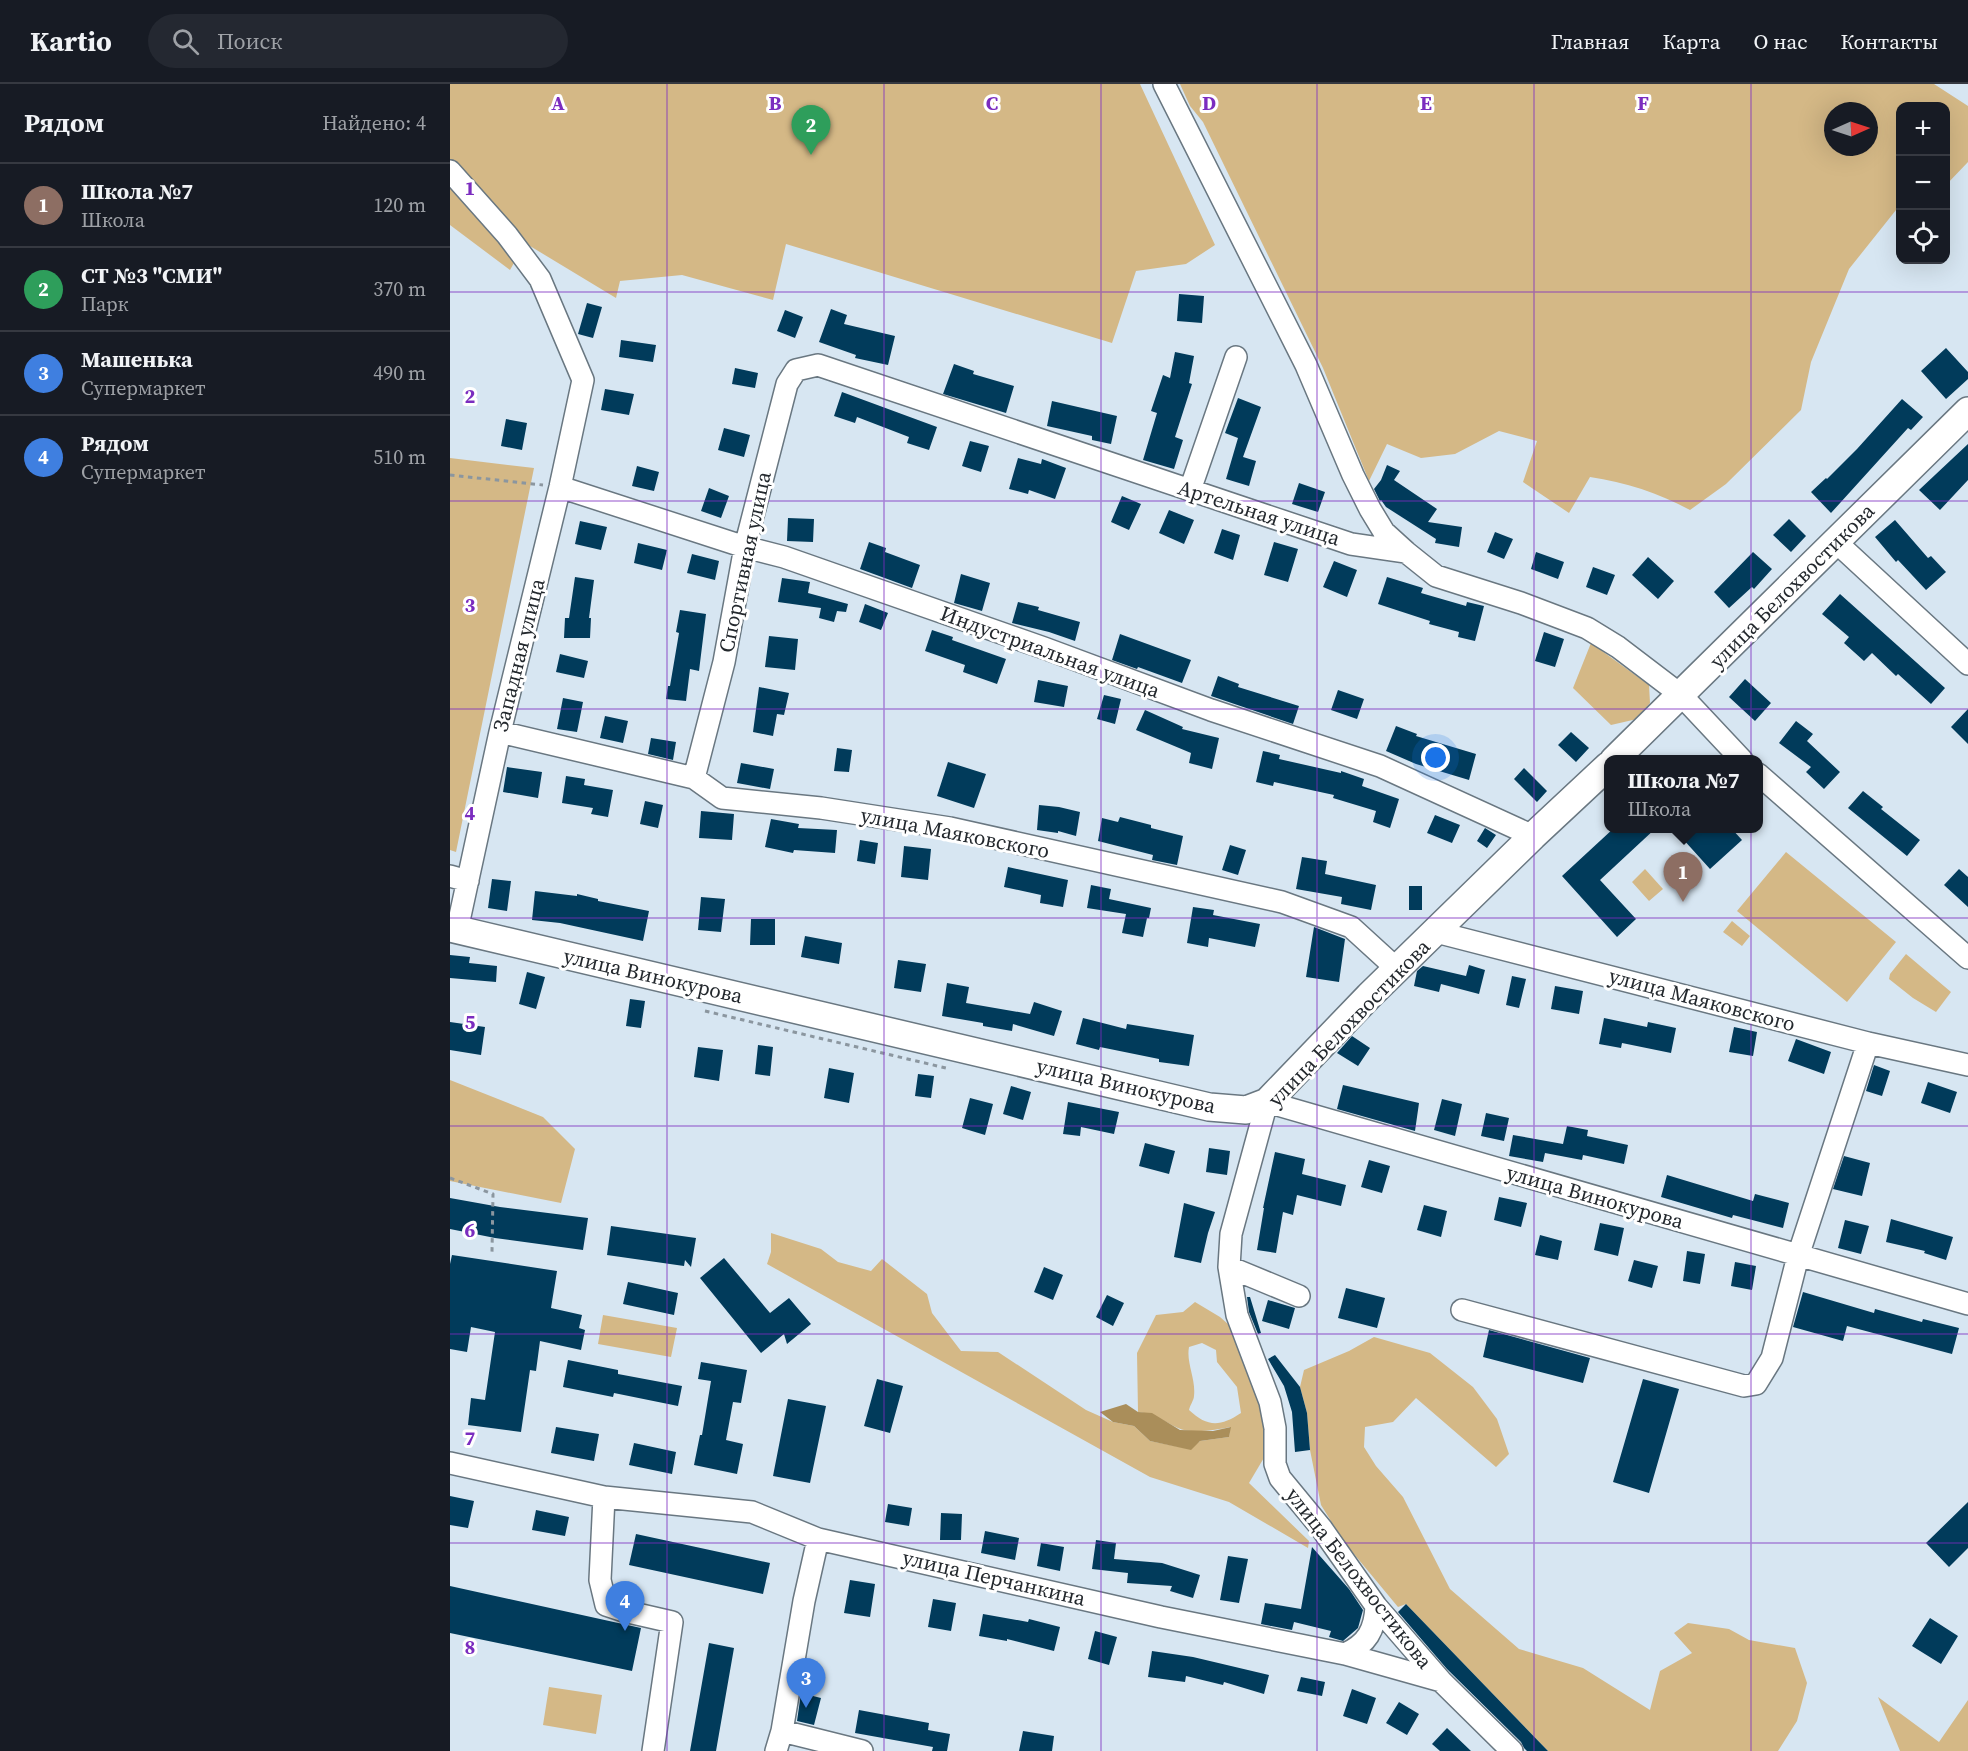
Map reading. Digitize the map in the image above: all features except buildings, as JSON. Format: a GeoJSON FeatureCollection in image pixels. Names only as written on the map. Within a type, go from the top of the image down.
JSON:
{"type":"FeatureCollection","features":[{"type":"Feature","properties":{"kind":"main road","name":"улица Белохвостикова"},"geometry":{"type":"LineString","coordinates":[[1618,755],[1968,411]]}},
{"type":"Feature","properties":{"kind":"main road","name":"улица Белохвостикова"},"geometry":{"type":"LineString","coordinates":[[1267,1102],[1397,969],[1604,770]]}},
{"type":"Feature","properties":{"kind":"main road","name":"улица Винокурова"},"geometry":{"type":"LineString","coordinates":[[454,929],[1209,1107],[1246,1110],[1267,1102]]}},
{"type":"Feature","properties":{"kind":"street"},"geometry":{"type":"LineString","coordinates":[[1164,84],[1306,365],[1370,509],[1384,531],[1436,576],[1521,603],[1587,628],[1618,647],[1681,695],[1738,755]]}},
{"type":"Feature","properties":{"kind":"street","name":"Западная улица"},"geometry":{"type":"LineString","coordinates":[[450,171],[507,235],[540,279],[583,380],[560,487],[500,732],[459,878],[454,929]]}},
{"type":"Feature","properties":{"kind":"street"},"geometry":{"type":"LineString","coordinates":[[1190,490],[1236,357]]}},
{"type":"Feature","properties":{"kind":"street","name":"Артельная улица"},"geometry":{"type":"LineString","coordinates":[[818,365],[1351,544],[1406,552]]}},
{"type":"Feature","properties":{"kind":"street","name":"Спортивная улица"},"geometry":{"type":"LineString","coordinates":[[694,778],[724,662],[745,547],[787,384],[796,370],[818,365]]}},
{"type":"Feature","properties":{"kind":"street","name":"Индустриальная улица"},"geometry":{"type":"LineString","coordinates":[[560,487],[745,547],[784,557],[1044,648],[1210,710],[1380,766],[1533,836]]}},
{"type":"Feature","properties":{"kind":"street"},"geometry":{"type":"LineString","coordinates":[[1836,542],[1968,664]]}},
{"type":"Feature","properties":{"kind":"street","name":"улица Маяковского"},"geometry":{"type":"LineString","coordinates":[[500,732],[694,778],[722,798],[821,808],[950,828],[1282,902],[1351,927],[1397,969]]}},
{"type":"Feature","properties":{"kind":"street"},"geometry":{"type":"LineString","coordinates":[[1763,778],[1968,958]]}},
{"type":"Feature","properties":{"kind":"street","name":"улица Маяковского"},"geometry":{"type":"LineString","coordinates":[[1436,932],[1868,1043],[1968,1065]]}},
{"type":"Feature","properties":{"kind":"street"},"geometry":{"type":"LineString","coordinates":[[1462,1310],[1744,1386],[1755,1384],[1772,1359],[1798,1256],[1868,1043]]}},
{"type":"Feature","properties":{"kind":"street","name":"улица Винокурова"},"geometry":{"type":"LineString","coordinates":[[1267,1102],[1968,1304]]}},
{"type":"Feature","properties":{"kind":"street","name":"улица Белохвостикова"},"geometry":{"type":"LineString","coordinates":[[1267,1102],[1231,1234],[1229,1267],[1237,1315],[1270,1402],[1275,1428],[1275,1464],[1280,1478],[1322,1529],[1376,1606],[1441,1681]]}},
{"type":"Feature","properties":{"kind":"street"},"geometry":{"type":"LineString","coordinates":[[1229,1267],[1299,1296]]}},
{"type":"Feature","properties":{"kind":"street","name":"улица Перчанкина"},"geometry":{"type":"LineString","coordinates":[[450,1463],[604,1497],[752,1512],[818,1539],[1161,1617],[1345,1654],[1441,1681],[1512,1751]]}},
{"type":"Feature","properties":{"kind":"street"},"geometry":{"type":"LineString","coordinates":[[604,1497],[600,1580],[606,1605],[672,1622],[653,1751]]}},
{"type":"Feature","properties":{"kind":"street"},"geometry":{"type":"LineString","coordinates":[[818,1539],[804,1602],[779,1741],[862,1751]]}},
{"type":"Feature","properties":{"kind":"street"},"geometry":{"type":"LineString","coordinates":[[1345,1654],[1357,1649],[1366,1638],[1375,1624],[1376,1606]]}},
{"type":"Feature","properties":{"kind":"path"},"geometry":{"type":"LineString","coordinates":[[450,475],[560,487]]}},
{"type":"Feature","properties":{"kind":"path"},"geometry":{"type":"LineString","coordinates":[[450,1178],[493,1194],[492,1252]]}},
{"type":"Feature","properties":{"kind":"shaded area"},"geometry":{"type":"Polygon","coordinates":[[[450,84],[1140,84],[1215,245],[1186,264],[1136,271],[1112,343],[786,244],[773,300],[682,275],[620,281],[616,298],[525,243],[510,270],[450,225],[450,84]]]}},
{"type":"Feature","properties":{"kind":"shaded area"},"geometry":{"type":"Polygon","coordinates":[[[1180,84],[1934,84],[1968,106],[1968,162],[1950,181],[1950,102],[1896,102],[1896,210],[1849,269],[1811,362],[1801,410],[1726,484],[1690,510],[1642,489],[1590,477],[1569,513],[1523,482],[1537,441],[1499,431],[1455,454],[1421,458],[1387,444],[1369,481],[1323,368],[1203,122],[1190,106],[1180,84]]]}},
{"type":"Feature","properties":{"kind":"shaded area"},"geometry":{"type":"Polygon","coordinates":[[[450,458],[534,468],[456,852],[450,850],[450,458]]]}},
{"type":"Feature","properties":{"kind":"shaded area"},"geometry":{"type":"Polygon","coordinates":[[[1591,643],[1649,685],[1650,703],[1637,719],[1611,725],[1573,688],[1591,643]]]}},
{"type":"Feature","properties":{"kind":"shaded area"},"geometry":{"type":"Polygon","coordinates":[[[1786,852],[1896,942],[1847,1002],[1737,911],[1786,852]]]}},
{"type":"Feature","properties":{"kind":"shaded area"},"geometry":{"type":"Polygon","coordinates":[[[1645,869],[1663,889],[1649,901],[1632,882],[1645,869]]]}},
{"type":"Feature","properties":{"kind":"shaded area"},"geometry":{"type":"Polygon","coordinates":[[[1732,921],[1750,936],[1742,946],[1723,932],[1732,921]]]}},
{"type":"Feature","properties":{"kind":"shaded area"},"geometry":{"type":"Polygon","coordinates":[[[1906,954],[1951,992],[1936,1012],[1889,979],[1890,974],[1906,954]]]}},
{"type":"Feature","properties":{"kind":"shaded area"},"geometry":{"type":"Polygon","coordinates":[[[450,1080],[543,1117],[575,1149],[561,1203],[450,1181],[450,1080]]]}},
{"type":"Feature","properties":{"kind":"shaded area"},"geometry":{"type":"Polygon","coordinates":[[[771,1233],[821,1249],[838,1262],[871,1271],[882,1259],[927,1294],[932,1313],[961,1351],[998,1352],[1086,1410],[1113,1422],[1134,1426],[1150,1441],[1190,1449],[1200,1441],[1229,1437],[1230,1427],[1189,1431],[1155,1416],[1138,1412],[1137,1353],[1156,1315],[1183,1312],[1195,1302],[1220,1317],[1237,1332],[1266,1414],[1268,1451],[1249,1483],[1309,1541],[1308,1548],[1229,1502],[1150,1477],[767,1264],[771,1252],[771,1233]],[[1202,1343],[1189,1347],[1194,1398],[1189,1410],[1202,1420],[1220,1423],[1241,1413],[1237,1387],[1217,1362],[1216,1350],[1202,1343]]]}},
{"type":"Feature","properties":{"kind":"shaded area"},"geometry":{"type":"Polygon","coordinates":[[[603,1315],[677,1328],[671,1357],[598,1344],[603,1315]]]}},
{"type":"Feature","properties":{"kind":"shaded area"},"geometry":{"type":"Polygon","coordinates":[[[1374,1337],[1430,1353],[1473,1387],[1497,1419],[1509,1454],[1496,1467],[1416,1398],[1393,1422],[1365,1427],[1364,1447],[1376,1466],[1403,1497],[1450,1589],[1519,1649],[1583,1668],[1650,1710],[1660,1671],[1692,1653],[1674,1633],[1688,1623],[1729,1629],[1749,1640],[1795,1648],[1807,1683],[1797,1721],[1778,1751],[1548,1751],[1406,1604],[1398,1607],[1344,1542],[1321,1505],[1310,1450],[1307,1413],[1300,1387],[1304,1370],[1349,1351],[1374,1337]]]}},
{"type":"Feature","properties":{"kind":"shaded area"},"geometry":{"type":"Polygon","coordinates":[[[1126,1404],[1138,1412],[1152,1413],[1180,1430],[1213,1431],[1231,1427],[1229,1437],[1200,1441],[1191,1450],[1150,1441],[1134,1426],[1113,1422],[1100,1412],[1126,1404]]]}},
{"type":"Feature","properties":{"kind":"shaded area"},"geometry":{"type":"Polygon","coordinates":[[[549,1687],[602,1695],[596,1734],[543,1725],[549,1687]]]}},
{"type":"Feature","properties":{"kind":"shaded area"},"geometry":{"type":"Polygon","coordinates":[[[1878,1697],[1939,1742],[1968,1700],[1968,1751],[1900,1751],[1878,1697]]]}},
{"type":"Feature","properties":{"kind":"place","name":"СТ №3 \"СМИ\""},"geometry":{"type":"Point","coordinates":[811,155]}},
{"type":"Feature","properties":{"kind":"place","name":"Школа №7"},"geometry":{"type":"Point","coordinates":[1683,902]}},
{"type":"Feature","properties":{"kind":"place","name":"Рядом"},"geometry":{"type":"Point","coordinates":[625,1631]}},
{"type":"Feature","properties":{"kind":"place","name":"Машенька"},"geometry":{"type":"Point","coordinates":[806,1708]}}]}
